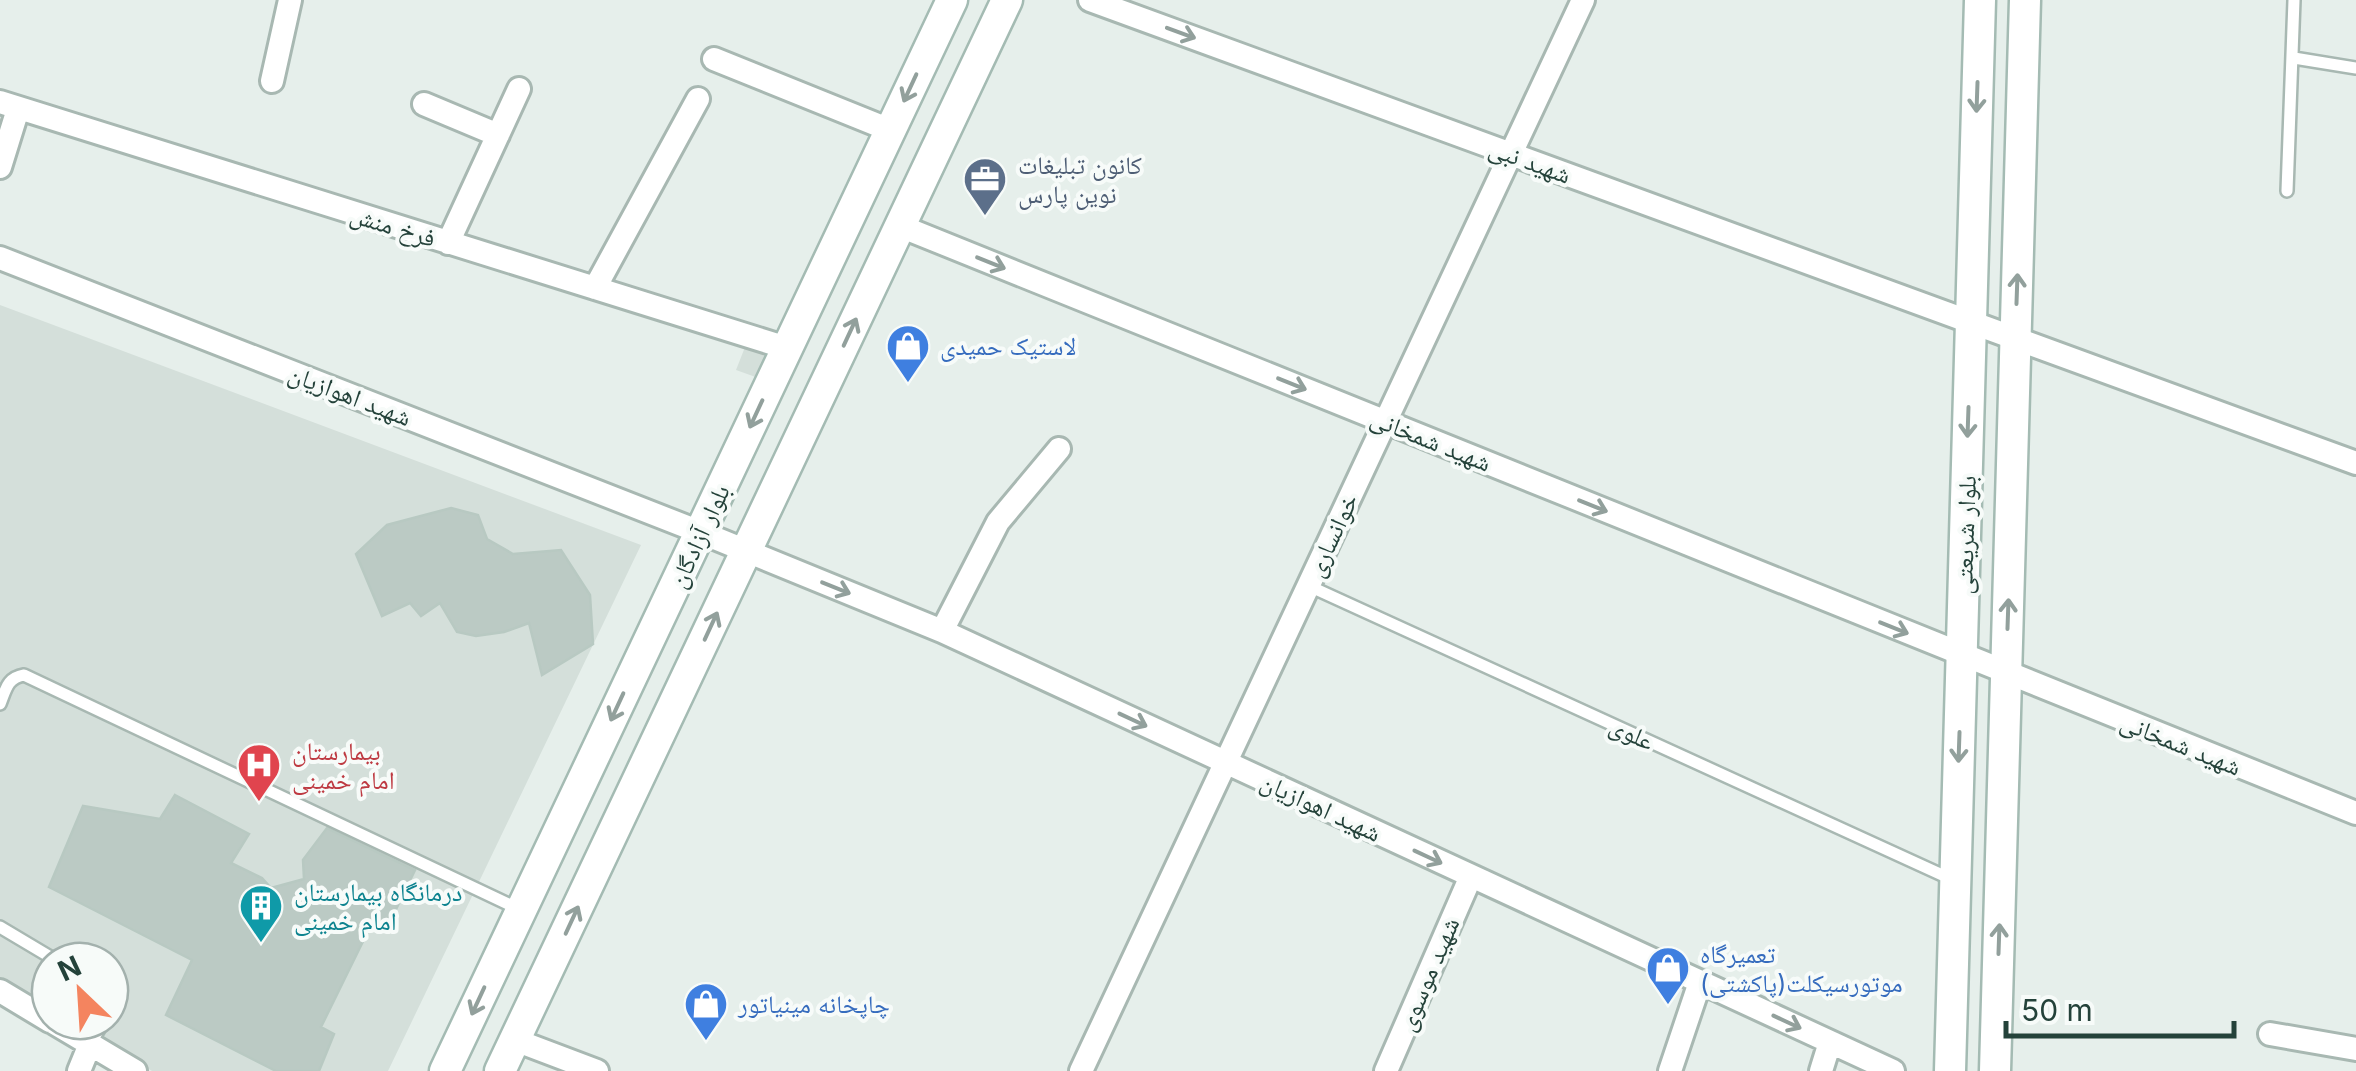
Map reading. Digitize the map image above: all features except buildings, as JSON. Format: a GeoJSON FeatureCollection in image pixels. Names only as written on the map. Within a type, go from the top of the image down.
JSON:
{"type":"FeatureCollection","features":[{"type":"Feature","properties":{"kind":"main road","name":"بلوار آزادگان"},"geometry":{"type":"LineString","coordinates":[[445,1071],[952,0]]}},
{"type":"Feature","properties":{"kind":"main road","name":"بلوار آزادگان"},"geometry":{"type":"LineString","coordinates":[[500,1071],[1007,0]]}},
{"type":"Feature","properties":{"kind":"main road","name":"بلوار شریعتی"},"geometry":{"type":"LineString","coordinates":[[1950,1071],[1980,0]]}},
{"type":"Feature","properties":{"kind":"main road","name":"بلوار شریعتی"},"geometry":{"type":"LineString","coordinates":[[1995,1071],[2026,0]]}},
{"type":"Feature","properties":{"kind":"street"},"geometry":{"type":"LineString","coordinates":[[272,80],[290,0]]}},
{"type":"Feature","properties":{"kind":"street","name":"شهید نبی"},"geometry":{"type":"LineString","coordinates":[[1090,0],[2016,341]]}},
{"type":"Feature","properties":{"kind":"street","name":"خوانساری"},"geometry":{"type":"LineString","coordinates":[[1081,1071],[1584,0]]}},
{"type":"Feature","properties":{"kind":"street"},"geometry":{"type":"LineString","coordinates":[[714,60],[890,130]]}},
{"type":"Feature","properties":{"kind":"street"},"geometry":{"type":"LineString","coordinates":[[448,243],[519,89]]}},
{"type":"Feature","properties":{"kind":"street"},"geometry":{"type":"LineString","coordinates":[[594,288],[698,99]]}},
{"type":"Feature","properties":{"kind":"street"},"geometry":{"type":"LineString","coordinates":[[424,104],[498,135]]}},
{"type":"Feature","properties":{"kind":"street"},"geometry":{"type":"LineString","coordinates":[[0,167],[9,106]]}},
{"type":"Feature","properties":{"kind":"street","name":"فرخ منش"},"geometry":{"type":"LineString","coordinates":[[9,106],[787,348]]}},
{"type":"Feature","properties":{"kind":"street","name":"شهید شمخانی"},"geometry":{"type":"LineString","coordinates":[[900,226],[2356,813]]}},
{"type":"Feature","properties":{"kind":"street","name":"شهید اهوازیان"},"geometry":{"type":"LineString","coordinates":[[0,258],[942,631],[1892,1071]]}},
{"type":"Feature","properties":{"kind":"street"},"geometry":{"type":"LineString","coordinates":[[2016,341],[2356,463]]}},
{"type":"Feature","properties":{"kind":"street"},"geometry":{"type":"LineString","coordinates":[[942,631],[998,522],[1059,449]]}},
{"type":"Feature","properties":{"kind":"street","name":"شهید موسوی"},"geometry":{"type":"LineString","coordinates":[[1386,1071],[1471,876]]}},
{"type":"Feature","properties":{"kind":"street"},"geometry":{"type":"LineString","coordinates":[[1670,1071],[1700,982]]}},
{"type":"Feature","properties":{"kind":"street"},"geometry":{"type":"LineString","coordinates":[[0,991],[30,1009]]}},
{"type":"Feature","properties":{"kind":"street"},"geometry":{"type":"LineString","coordinates":[[2270,1034],[2356,1049]]}},
{"type":"Feature","properties":{"kind":"street"},"geometry":{"type":"LineString","coordinates":[[515,1040],[598,1071]]}},
{"type":"Feature","properties":{"kind":"street"},"geometry":{"type":"LineString","coordinates":[[85,1041],[134,1071]]}},
{"type":"Feature","properties":{"kind":"street"},"geometry":{"type":"LineString","coordinates":[[1822,1071],[1830,1042]]}},
{"type":"Feature","properties":{"kind":"street"},"geometry":{"type":"LineString","coordinates":[[79,1071],[90,1044]]}},
{"type":"Feature","properties":{"kind":"lane"},"geometry":{"type":"LineString","coordinates":[[2287,191],[2294,0]]}},
{"type":"Feature","properties":{"kind":"lane"},"geometry":{"type":"LineString","coordinates":[[2294,58],[2356,68]]}},
{"type":"Feature","properties":{"kind":"lane","name":"علوی"},"geometry":{"type":"LineString","coordinates":[[1309,586],[1955,880]]}},
{"type":"Feature","properties":{"kind":"lane"},"geometry":{"type":"LineString","coordinates":[[0,704],[8,682],[24,675],[521,910]]}},
{"type":"Feature","properties":{"kind":"lane"},"geometry":{"type":"LineString","coordinates":[[0,927],[30,945]]}},
{"type":"Feature","properties":{"kind":"shaded area","name":"بیمارستان امام خمینی"},"geometry":{"type":"Polygon","coordinates":[[[0,305],[641,545],[388,1071],[152,1071],[103,1041],[130,1041],[130,941],[30,941],[30,997],[0,979],[0,305]]]}},
{"type":"Feature","properties":{"kind":"shaded area"},"geometry":{"type":"Polygon","coordinates":[[[747,342],[774,353],[764,380],[736,370],[747,342]]]}},
{"type":"Feature","properties":{"kind":"place","name":"کانون تبلیغات نوین پارس"},"geometry":{"type":"Point","coordinates":[985,217]}},
{"type":"Feature","properties":{"kind":"place","name":"لاستیک حمیدی"},"geometry":{"type":"Point","coordinates":[908,384]}},
{"type":"Feature","properties":{"kind":"place","name":"بیمارستان امام خمینی"},"geometry":{"type":"Point","coordinates":[259,803]}},
{"type":"Feature","properties":{"kind":"place","name":"درمانگاه بیمارستان امام خمینی"},"geometry":{"type":"Point","coordinates":[261,944]}},
{"type":"Feature","properties":{"kind":"place","name":"تعمیرگاه موتورسیکلت(پاکشتی)"},"geometry":{"type":"Point","coordinates":[1668,1006]}},
{"type":"Feature","properties":{"kind":"place","name":"چاپخانه مینیاتور"},"geometry":{"type":"Point","coordinates":[706,1042]}}]}
